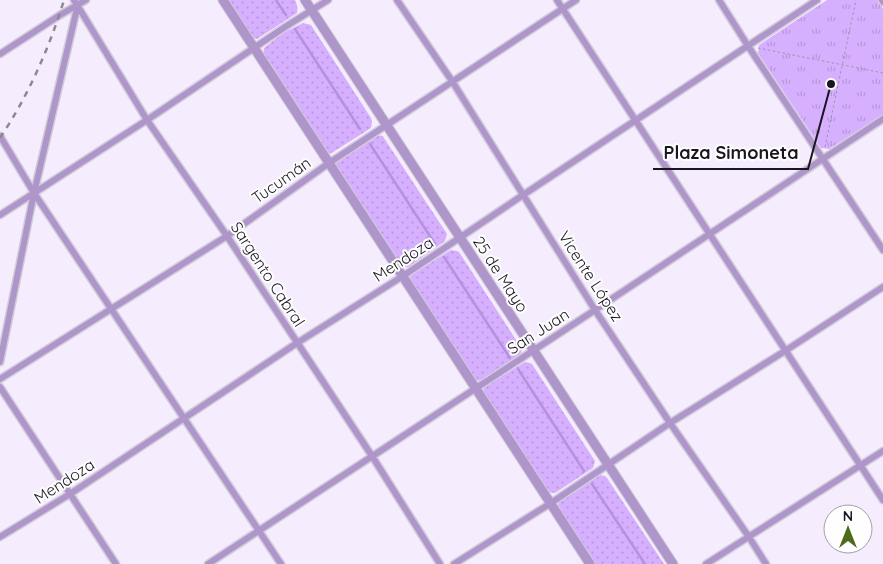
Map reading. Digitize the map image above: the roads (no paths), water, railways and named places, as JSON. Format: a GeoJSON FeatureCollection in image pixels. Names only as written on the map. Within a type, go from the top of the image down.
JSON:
{"type":"FeatureCollection","features":[{"type":"Feature","properties":{"kind":"street"},"geometry":{"type":"LineString","coordinates":[[0,54],[77,2],[86,0]]}},
{"type":"Feature","properties":{"kind":"street"},"geometry":{"type":"LineString","coordinates":[[222,0],[590,564]]}},
{"type":"Feature","properties":{"kind":"street","name":"25 de Mayo"},"geometry":{"type":"LineString","coordinates":[[305,0],[673,564]]}},
{"type":"Feature","properties":{"kind":"street"},"geometry":{"type":"LineString","coordinates":[[0,215],[328,0]]}},
{"type":"Feature","properties":{"kind":"street","name":"Vicente López"},"geometry":{"type":"LineString","coordinates":[[397,0],[452,81],[596,310],[766,564]]}},
{"type":"Feature","properties":{"kind":"street"},"geometry":{"type":"LineString","coordinates":[[557,0],[883,500]]}},
{"type":"Feature","properties":{"kind":"street","name":"Tucumán"},"geometry":{"type":"LineString","coordinates":[[0,379],[227,236],[329,163],[576,0]]}},
{"type":"Feature","properties":{"kind":"street"},"geometry":{"type":"LineString","coordinates":[[719,0],[883,250]]}},
{"type":"Feature","properties":{"kind":"street","name":"Mendoza"},"geometry":{"type":"LineString","coordinates":[[0,537],[70,494],[297,343],[403,276],[818,0]]}},
{"type":"Feature","properties":{"kind":"street"},"geometry":{"type":"LineString","coordinates":[[0,362],[34,193],[77,2]]}},
{"type":"Feature","properties":{"kind":"street","name":"Sargento Cabral"},"geometry":{"type":"LineString","coordinates":[[77,2],[147,120],[227,236],[372,456],[440,564]]}},
{"type":"Feature","properties":{"kind":"street","name":"San Juan"},"geometry":{"type":"LineString","coordinates":[[208,564],[883,119]]}},
{"type":"Feature","properties":{"kind":"street"},"geometry":{"type":"LineString","coordinates":[[0,136],[34,193],[281,564]]}},
{"type":"Feature","properties":{"kind":"street"},"geometry":{"type":"LineString","coordinates":[[454,564],[883,287]]}},
{"type":"Feature","properties":{"kind":"street"},"geometry":{"type":"LineString","coordinates":[[0,387],[116,564]]}},
{"type":"Feature","properties":{"kind":"street"},"geometry":{"type":"LineString","coordinates":[[706,564],[883,451]]}},
{"type":"Feature","properties":{"kind":"waterway"},"geometry":{"type":"LineString","coordinates":[[276,0],[286,15]]}},
{"type":"Feature","properties":{"kind":"waterway"},"geometry":{"type":"LineString","coordinates":[[295,29],[360,129]]}},
{"type":"Feature","properties":{"kind":"waterway"},"geometry":{"type":"LineString","coordinates":[[370,144],[435,244]]}},
{"type":"Feature","properties":{"kind":"waterway"},"geometry":{"type":"LineString","coordinates":[[444,257],[510,358]]}},
{"type":"Feature","properties":{"kind":"waterway"},"geometry":{"type":"LineString","coordinates":[[518,369],[584,471]]}},
{"type":"Feature","properties":{"kind":"waterway"},"geometry":{"type":"LineString","coordinates":[[592,484],[645,564]]}},
{"type":"Feature","properties":{"kind":"railway"},"geometry":{"type":"LineString","coordinates":[[0,138],[20,106],[37,72],[64,0]]}},
{"type":"Feature","properties":{"kind":"place","name":"Plaza Simoneta"},"geometry":{"type":"Point","coordinates":[831,84]}}]}
